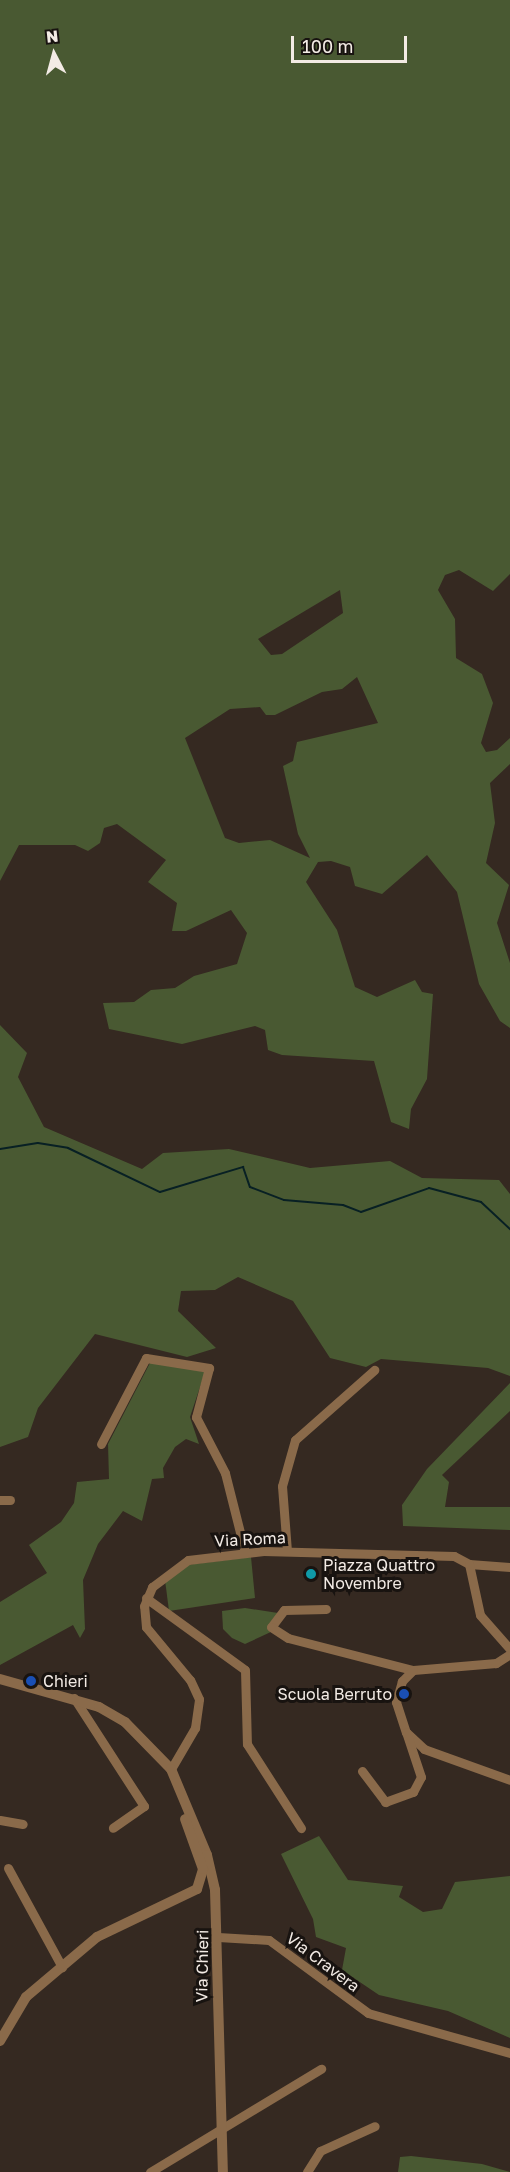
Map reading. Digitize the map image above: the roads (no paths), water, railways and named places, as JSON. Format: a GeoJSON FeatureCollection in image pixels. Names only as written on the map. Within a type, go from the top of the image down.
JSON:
{"type":"FeatureCollection","features":[{"type":"Feature","properties":{"kind":"street"},"geometry":{"type":"LineString","coordinates":[[101,1444],[146,1358],[209,1368],[196,1417],[225,1473],[245,1552]]}},
{"type":"Feature","properties":{"kind":"street"},"geometry":{"type":"LineString","coordinates":[[287,1551],[282,1486],[295,1440],[374,1370]]}},
{"type":"Feature","properties":{"kind":"street","name":"Via Roma"},"geometry":{"type":"LineString","coordinates":[[146,1598],[178,1564],[245,1552],[444,1555],[469,1564],[510,1567]]}},
{"type":"Feature","properties":{"kind":"street"},"geometry":{"type":"LineString","coordinates":[[326,1609],[293,1608],[270,1623],[278,1634],[413,1670],[496,1663],[510,1652],[480,1615],[469,1564]]}},
{"type":"Feature","properties":{"kind":"street"},"geometry":{"type":"LineString","coordinates":[[0,1679],[74,1698],[125,1722],[171,1769],[195,1728],[199,1699],[190,1680],[146,1627],[146,1598]]}},
{"type":"Feature","properties":{"kind":"street"},"geometry":{"type":"LineString","coordinates":[[146,1598],[245,1670],[247,1744],[301,1828]]}},
{"type":"Feature","properties":{"kind":"street"},"geometry":{"type":"LineString","coordinates":[[362,1771],[385,1802],[413,1792],[421,1777],[397,1695],[413,1670]]}},
{"type":"Feature","properties":{"kind":"street"},"geometry":{"type":"LineString","coordinates":[[74,1698],[144,1806],[116,1823]]}},
{"type":"Feature","properties":{"kind":"street"},"geometry":{"type":"LineString","coordinates":[[406,1731],[434,1755],[510,1780]]}},
{"type":"Feature","properties":{"kind":"street","name":"Via Chieri"},"geometry":{"type":"LineString","coordinates":[[171,1769],[211,1866],[218,1937],[220,2133],[223,2172]]}},
{"type":"Feature","properties":{"kind":"street"},"geometry":{"type":"LineString","coordinates":[[0,2041],[26,1997],[104,1933],[197,1889],[203,1869],[180,1807],[182,1796]]}},
{"type":"Feature","properties":{"kind":"street"},"geometry":{"type":"LineString","coordinates":[[0,1820],[23,1824]]}},
{"type":"Feature","properties":{"kind":"street"},"geometry":{"type":"LineString","coordinates":[[8,1868],[62,1967]]}},
{"type":"Feature","properties":{"kind":"street","name":"Via Cravera"},"geometry":{"type":"LineString","coordinates":[[218,1937],[269,1940],[368,2013],[510,2053]]}},
{"type":"Feature","properties":{"kind":"street"},"geometry":{"type":"LineString","coordinates":[[150,2172],[220,2133],[265,2098],[321,2069]]}},
{"type":"Feature","properties":{"kind":"street"},"geometry":{"type":"LineString","coordinates":[[307,2172],[320,2151],[375,2126]]}},
{"type":"Feature","properties":{"kind":"waterway"},"geometry":{"type":"LineString","coordinates":[[0,1149],[38,1143],[68,1148],[160,1192],[243,1167],[250,1187],[284,1200],[343,1205],[361,1212],[429,1188],[481,1202],[510,1229]]}},
{"type":"Feature","properties":{"kind":"place","name":"Piazza Quattro Novembre"},"geometry":{"type":"Point","coordinates":[311,1574]}},
{"type":"Feature","properties":{"kind":"place","name":"Chieri"},"geometry":{"type":"Point","coordinates":[31,1681]}},
{"type":"Feature","properties":{"kind":"place","name":"Scuola Berruto"},"geometry":{"type":"Point","coordinates":[404,1694]}}]}
